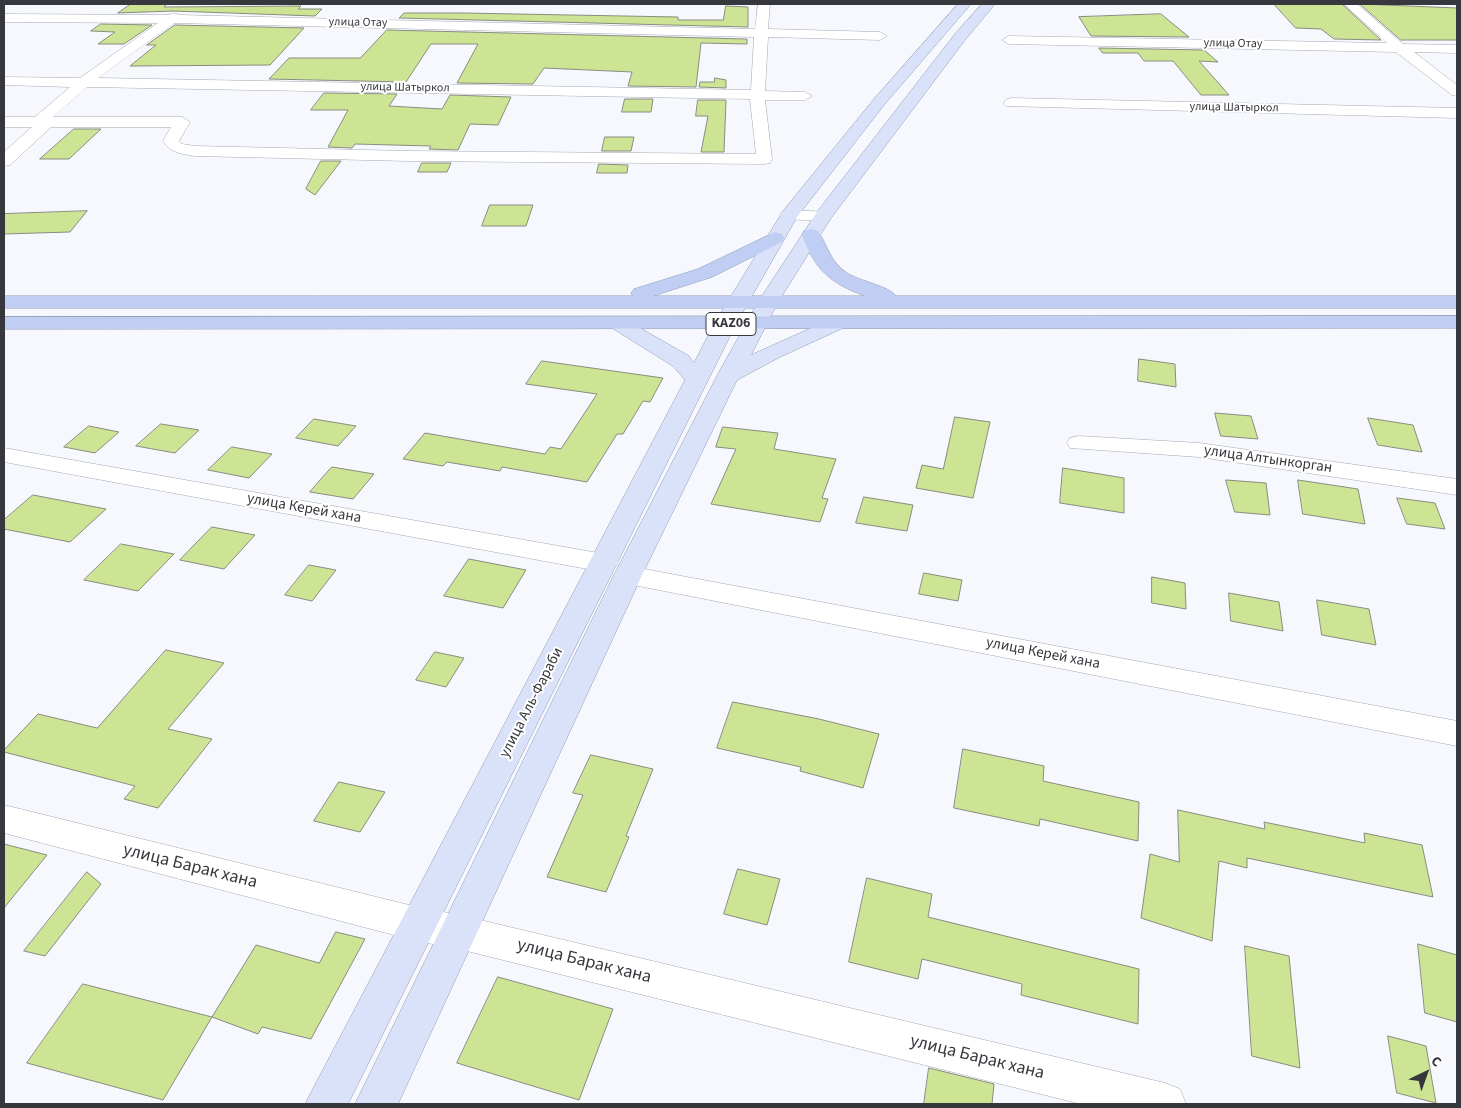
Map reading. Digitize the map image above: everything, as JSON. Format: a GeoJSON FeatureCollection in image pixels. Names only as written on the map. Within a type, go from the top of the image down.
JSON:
{"type":"FeatureCollection","features":[{"type":"Feature","properties":{"kind":"highway"},"geometry":{"type":"LineString","coordinates":[[810,234],[817,254],[830,270],[853,284],[904,302]]}},
{"type":"Feature","properties":{"kind":"highway"},"geometry":{"type":"LineString","coordinates":[[598,302],[643,293],[705,273],[775,238]]}},
{"type":"Feature","properties":{"kind":"highway","name":"KАZ06"},"geometry":{"type":"LineString","coordinates":[[4,302],[598,302],[747,313],[836,324],[1457,322]]}},
{"type":"Feature","properties":{"kind":"highway","name":"KАZ06"},"geometry":{"type":"LineString","coordinates":[[4,323],[619,324],[904,302],[1457,302]]}},
{"type":"Feature","properties":{"kind":"main road"},"geometry":{"type":"LineString","coordinates":[[747,313],[775,238],[790,215],[879,102],[965,4]]}},
{"type":"Feature","properties":{"kind":"main road"},"geometry":{"type":"LineString","coordinates":[[747,313],[810,234],[960,37],[989,4]]}},
{"type":"Feature","properties":{"kind":"main road","name":"улица Аль-Фараби"},"geometry":{"type":"LineString","coordinates":[[326,1104],[417,924],[616,569],[728,376],[747,313]]}},
{"type":"Feature","properties":{"kind":"main road","name":"улица Аль-Фараби"},"geometry":{"type":"LineString","coordinates":[[376,1104],[459,932],[697,381],[747,313]]}},
{"type":"Feature","properties":{"kind":"main road"},"geometry":{"type":"LineString","coordinates":[[619,324],[681,361],[697,381]]}},
{"type":"Feature","properties":{"kind":"main road"},"geometry":{"type":"LineString","coordinates":[[728,376],[772,352],[836,324]]}},
{"type":"Feature","properties":{"kind":"street"},"geometry":{"type":"LineString","coordinates":[[47,122],[42,119],[84,82],[194,4]]}},
{"type":"Feature","properties":{"kind":"street"},"geometry":{"type":"LineString","coordinates":[[4,122],[182,122],[171,141],[177,148],[195,151],[324,156],[563,156],[764,159],[765,145],[758,121],[757,95],[764,4]]}},
{"type":"Feature","properties":{"kind":"street"},"geometry":{"type":"LineString","coordinates":[[1350,4],[1400,48],[1457,92]]}},
{"type":"Feature","properties":{"kind":"street","name":"улица Отау"},"geometry":{"type":"LineString","coordinates":[[4,18],[171,19],[880,36]]}},
{"type":"Feature","properties":{"kind":"street","name":"улица Отау"},"geometry":{"type":"LineString","coordinates":[[1009,40],[1457,49]]}},
{"type":"Feature","properties":{"kind":"street","name":"улица Шатыркол"},"geometry":{"type":"LineString","coordinates":[[4,80],[805,96]]}},
{"type":"Feature","properties":{"kind":"street","name":"улица Шатыркол"},"geometry":{"type":"LineString","coordinates":[[1012,103],[1457,113]]}},
{"type":"Feature","properties":{"kind":"street"},"geometry":{"type":"LineString","coordinates":[[4,161],[47,122]]}},
{"type":"Feature","properties":{"kind":"street"},"geometry":{"type":"LineString","coordinates":[[790,215],[823,216]]}},
{"type":"Feature","properties":{"kind":"street","name":"улица Алтынкорган"},"geometry":{"type":"LineString","coordinates":[[1079,443],[1199,450],[1457,487]]}},
{"type":"Feature","properties":{"kind":"street","name":"улица Керей хана"},"geometry":{"type":"LineString","coordinates":[[4,455],[616,569],[1457,734]]}},
{"type":"Feature","properties":{"kind":"street","name":"улица Барак хана"},"geometry":{"type":"LineString","coordinates":[[4,819],[417,924],[459,932],[1164,1104]]}},
{"type":"Feature","properties":{"kind":"building"},"geometry":{"type":"Polygon","coordinates":[[[131,4],[167,4],[164,7],[301,6],[298,9],[322,9],[315,16],[173,11],[118,13],[131,4]]]}},
{"type":"Feature","properties":{"kind":"building"},"geometry":{"type":"Polygon","coordinates":[[[1274,4],[1342,4],[1381,40],[1334,39],[1321,29],[1296,28],[1274,4]]]}},
{"type":"Feature","properties":{"kind":"building"},"geometry":{"type":"Polygon","coordinates":[[[1360,4],[1457,8],[1457,40],[1401,40],[1360,4]]]}},
{"type":"Feature","properties":{"kind":"building"},"geometry":{"type":"Polygon","coordinates":[[[726,6],[748,7],[748,27],[399,18],[404,13],[463,13],[678,17],[678,20],[723,20],[726,6]]]}},
{"type":"Feature","properties":{"kind":"building"},"geometry":{"type":"Polygon","coordinates":[[[1161,14],[1189,37],[1091,36],[1079,17],[1161,14]]]}},
{"type":"Feature","properties":{"kind":"building"},"geometry":{"type":"Polygon","coordinates":[[[101,24],[152,25],[124,44],[98,44],[115,32],[91,31],[101,24]]]}},
{"type":"Feature","properties":{"kind":"building"},"geometry":{"type":"Polygon","coordinates":[[[175,25],[304,28],[270,65],[130,66],[156,45],[147,45],[175,25]]]}},
{"type":"Feature","properties":{"kind":"building"},"geometry":{"type":"Polygon","coordinates":[[[387,30],[747,39],[747,44],[701,43],[696,87],[628,86],[632,72],[544,68],[533,84],[457,83],[478,44],[431,44],[406,82],[269,79],[289,58],[360,58],[387,30]]]}},
{"type":"Feature","properties":{"kind":"building"},"geometry":{"type":"Polygon","coordinates":[[[1099,48],[1204,50],[1218,62],[1199,61],[1229,95],[1201,95],[1173,61],[1144,61],[1138,53],[1103,53],[1099,48]]]}},
{"type":"Feature","properties":{"kind":"building"},"geometry":{"type":"Polygon","coordinates":[[[715,78],[726,80],[726,88],[699,87],[700,82],[714,82],[715,78]]]}},
{"type":"Feature","properties":{"kind":"building"},"geometry":{"type":"Polygon","coordinates":[[[324,93],[397,94],[389,106],[442,109],[450,95],[511,97],[498,125],[470,124],[458,150],[429,149],[431,146],[355,144],[352,148],[328,147],[348,110],[311,110],[324,93]]]}},
{"type":"Feature","properties":{"kind":"building"},"geometry":{"type":"Polygon","coordinates":[[[625,99],[653,99],[651,112],[622,112],[625,99]]]}},
{"type":"Feature","properties":{"kind":"building"},"geometry":{"type":"Polygon","coordinates":[[[698,100],[726,100],[724,152],[701,152],[708,116],[696,116],[698,100]]]}},
{"type":"Feature","properties":{"kind":"building"},"geometry":{"type":"Polygon","coordinates":[[[74,129],[101,129],[69,159],[40,159],[74,129]]]}},
{"type":"Feature","properties":{"kind":"building"},"geometry":{"type":"Polygon","coordinates":[[[605,137],[634,137],[631,151],[602,151],[605,137]]]}},
{"type":"Feature","properties":{"kind":"building"},"geometry":{"type":"Polygon","coordinates":[[[321,161],[341,161],[315,195],[306,189],[321,161]]]}},
{"type":"Feature","properties":{"kind":"building"},"geometry":{"type":"Polygon","coordinates":[[[422,163],[451,163],[447,172],[418,172],[422,163]]]}},
{"type":"Feature","properties":{"kind":"building"},"geometry":{"type":"Polygon","coordinates":[[[599,164],[628,165],[627,173],[597,173],[599,164]]]}},
{"type":"Feature","properties":{"kind":"building"},"geometry":{"type":"Polygon","coordinates":[[[490,205],[533,205],[526,226],[482,226],[490,205]]]}},
{"type":"Feature","properties":{"kind":"building"},"geometry":{"type":"Polygon","coordinates":[[[87,211],[70,232],[4,234],[4,214],[87,211]]]}},
{"type":"Feature","properties":{"kind":"building"},"geometry":{"type":"Polygon","coordinates":[[[1139,359],[1175,364],[1176,387],[1138,381],[1139,359]]]}},
{"type":"Feature","properties":{"kind":"building"},"geometry":{"type":"Polygon","coordinates":[[[542,361],[663,378],[650,402],[643,401],[623,434],[617,434],[587,482],[502,467],[500,471],[447,462],[443,466],[403,459],[425,433],[545,454],[550,447],[561,449],[597,394],[526,384],[542,361]]]}},
{"type":"Feature","properties":{"kind":"building"},"geometry":{"type":"Polygon","coordinates":[[[1215,413],[1251,416],[1258,439],[1221,436],[1215,413]]]}},
{"type":"Feature","properties":{"kind":"building"},"geometry":{"type":"Polygon","coordinates":[[[955,417],[990,422],[973,498],[916,488],[922,465],[943,469],[955,417]]]}},
{"type":"Feature","properties":{"kind":"building"},"geometry":{"type":"Polygon","coordinates":[[[1368,418],[1413,425],[1422,452],[1378,445],[1368,418]]]}},
{"type":"Feature","properties":{"kind":"building"},"geometry":{"type":"Polygon","coordinates":[[[314,419],[356,426],[338,446],[296,438],[314,419]]]}},
{"type":"Feature","properties":{"kind":"building"},"geometry":{"type":"Polygon","coordinates":[[[161,424],[199,430],[175,453],[136,446],[161,424]]]}},
{"type":"Feature","properties":{"kind":"building"},"geometry":{"type":"Polygon","coordinates":[[[89,426],[119,432],[95,453],[64,447],[89,426]]]}},
{"type":"Feature","properties":{"kind":"building"},"geometry":{"type":"Polygon","coordinates":[[[723,427],[778,433],[774,449],[836,459],[822,498],[828,499],[820,522],[711,504],[736,449],[716,447],[723,427]]]}},
{"type":"Feature","properties":{"kind":"building"},"geometry":{"type":"Polygon","coordinates":[[[232,447],[272,454],[249,478],[208,470],[232,447]]]}},
{"type":"Feature","properties":{"kind":"building"},"geometry":{"type":"Polygon","coordinates":[[[332,467],[374,474],[353,499],[310,492],[332,467]]]}},
{"type":"Feature","properties":{"kind":"building"},"geometry":{"type":"Polygon","coordinates":[[[1063,468],[1124,478],[1124,513],[1060,503],[1063,468]]]}},
{"type":"Feature","properties":{"kind":"building"},"geometry":{"type":"Polygon","coordinates":[[[1226,480],[1266,483],[1270,515],[1235,512],[1226,480]]]}},
{"type":"Feature","properties":{"kind":"building"},"geometry":{"type":"Polygon","coordinates":[[[1298,480],[1358,489],[1365,524],[1303,514],[1298,480]]]}},
{"type":"Feature","properties":{"kind":"building"},"geometry":{"type":"Polygon","coordinates":[[[33,495],[106,509],[70,542],[4,529],[4,520],[33,495]]]}},
{"type":"Feature","properties":{"kind":"building"},"geometry":{"type":"Polygon","coordinates":[[[864,497],[913,505],[907,531],[856,523],[864,497]]]}},
{"type":"Feature","properties":{"kind":"building"},"geometry":{"type":"Polygon","coordinates":[[[1397,498],[1435,503],[1445,529],[1407,524],[1397,498]]]}},
{"type":"Feature","properties":{"kind":"building"},"geometry":{"type":"Polygon","coordinates":[[[212,527],[255,535],[224,569],[180,560],[212,527]]]}},
{"type":"Feature","properties":{"kind":"building"},"geometry":{"type":"Polygon","coordinates":[[[121,544],[174,554],[138,591],[84,580],[121,544]]]}},
{"type":"Feature","properties":{"kind":"building"},"geometry":{"type":"Polygon","coordinates":[[[469,559],[526,570],[503,608],[444,596],[469,559]]]}},
{"type":"Feature","properties":{"kind":"building"},"geometry":{"type":"Polygon","coordinates":[[[309,565],[336,570],[312,601],[285,595],[309,565]]]}},
{"type":"Feature","properties":{"kind":"building"},"geometry":{"type":"Polygon","coordinates":[[[924,573],[962,580],[958,601],[919,594],[924,573]]]}},
{"type":"Feature","properties":{"kind":"building"},"geometry":{"type":"Polygon","coordinates":[[[1152,577],[1185,583],[1186,609],[1152,603],[1152,577]]]}},
{"type":"Feature","properties":{"kind":"building"},"geometry":{"type":"Polygon","coordinates":[[[1229,593],[1279,602],[1283,631],[1231,621],[1229,593]]]}},
{"type":"Feature","properties":{"kind":"building"},"geometry":{"type":"Polygon","coordinates":[[[1317,600],[1369,609],[1376,645],[1322,635],[1317,600]]]}},
{"type":"Feature","properties":{"kind":"building"},"geometry":{"type":"Polygon","coordinates":[[[166,650],[224,663],[168,729],[212,739],[158,808],[124,799],[135,786],[4,752],[38,714],[97,728],[166,650]]]}},
{"type":"Feature","properties":{"kind":"building"},"geometry":{"type":"Polygon","coordinates":[[[435,652],[464,658],[446,687],[416,680],[435,652]]]}},
{"type":"Feature","properties":{"kind":"building"},"geometry":{"type":"Polygon","coordinates":[[[733,702],[819,719],[879,734],[863,788],[800,771],[801,767],[717,748],[733,702]]]}},
{"type":"Feature","properties":{"kind":"building"},"geometry":{"type":"Polygon","coordinates":[[[963,749],[1044,766],[1043,781],[1139,802],[1138,841],[1040,819],[1039,826],[954,808],[963,749]]]}},
{"type":"Feature","properties":{"kind":"building"},"geometry":{"type":"Polygon","coordinates":[[[591,755],[653,769],[626,836],[629,837],[606,892],[547,877],[583,795],[573,793],[591,755]]]}},
{"type":"Feature","properties":{"kind":"building"},"geometry":{"type":"Polygon","coordinates":[[[339,782],[385,792],[360,832],[314,821],[339,782]]]}},
{"type":"Feature","properties":{"kind":"building"},"geometry":{"type":"Polygon","coordinates":[[[1178,810],[1265,829],[1264,822],[1365,843],[1364,833],[1422,845],[1433,897],[1247,858],[1247,868],[1219,861],[1212,941],[1141,918],[1150,854],[1179,862],[1178,810]]]}},
{"type":"Feature","properties":{"kind":"building"},"geometry":{"type":"Polygon","coordinates":[[[4,844],[47,855],[4,908],[4,844]]]}},
{"type":"Feature","properties":{"kind":"building"},"geometry":{"type":"Polygon","coordinates":[[[738,869],[780,879],[767,925],[724,914],[738,869]]]}},
{"type":"Feature","properties":{"kind":"building"},"geometry":{"type":"Polygon","coordinates":[[[87,872],[101,884],[45,956],[24,951],[87,872]]]}},
{"type":"Feature","properties":{"kind":"building"},"geometry":{"type":"Polygon","coordinates":[[[867,878],[932,894],[928,917],[1139,969],[1138,1024],[1021,995],[1022,984],[922,959],[918,979],[849,962],[867,878]]]}},
{"type":"Feature","properties":{"kind":"building"},"geometry":{"type":"Polygon","coordinates":[[[336,932],[365,939],[311,1039],[262,1027],[258,1034],[212,1017],[256,945],[319,963],[336,932]]]}},
{"type":"Feature","properties":{"kind":"building"},"geometry":{"type":"Polygon","coordinates":[[[1418,944],[1457,955],[1457,1022],[1425,1013],[1418,944]]]}},
{"type":"Feature","properties":{"kind":"building"},"geometry":{"type":"Polygon","coordinates":[[[1245,946],[1289,956],[1300,1068],[1252,1056],[1245,946]]]}},
{"type":"Feature","properties":{"kind":"building"},"geometry":{"type":"Polygon","coordinates":[[[498,977],[613,1009],[579,1100],[457,1063],[498,977]]]}},
{"type":"Feature","properties":{"kind":"building"},"geometry":{"type":"Polygon","coordinates":[[[83,984],[212,1017],[163,1100],[27,1063],[83,984]]]}},
{"type":"Feature","properties":{"kind":"building"},"geometry":{"type":"Polygon","coordinates":[[[1388,1036],[1426,1046],[1436,1103],[1397,1093],[1388,1036]]]}},
{"type":"Feature","properties":{"kind":"building"},"geometry":{"type":"Polygon","coordinates":[[[929,1068],[994,1084],[992,1104],[924,1104],[929,1068]]]}}]}
